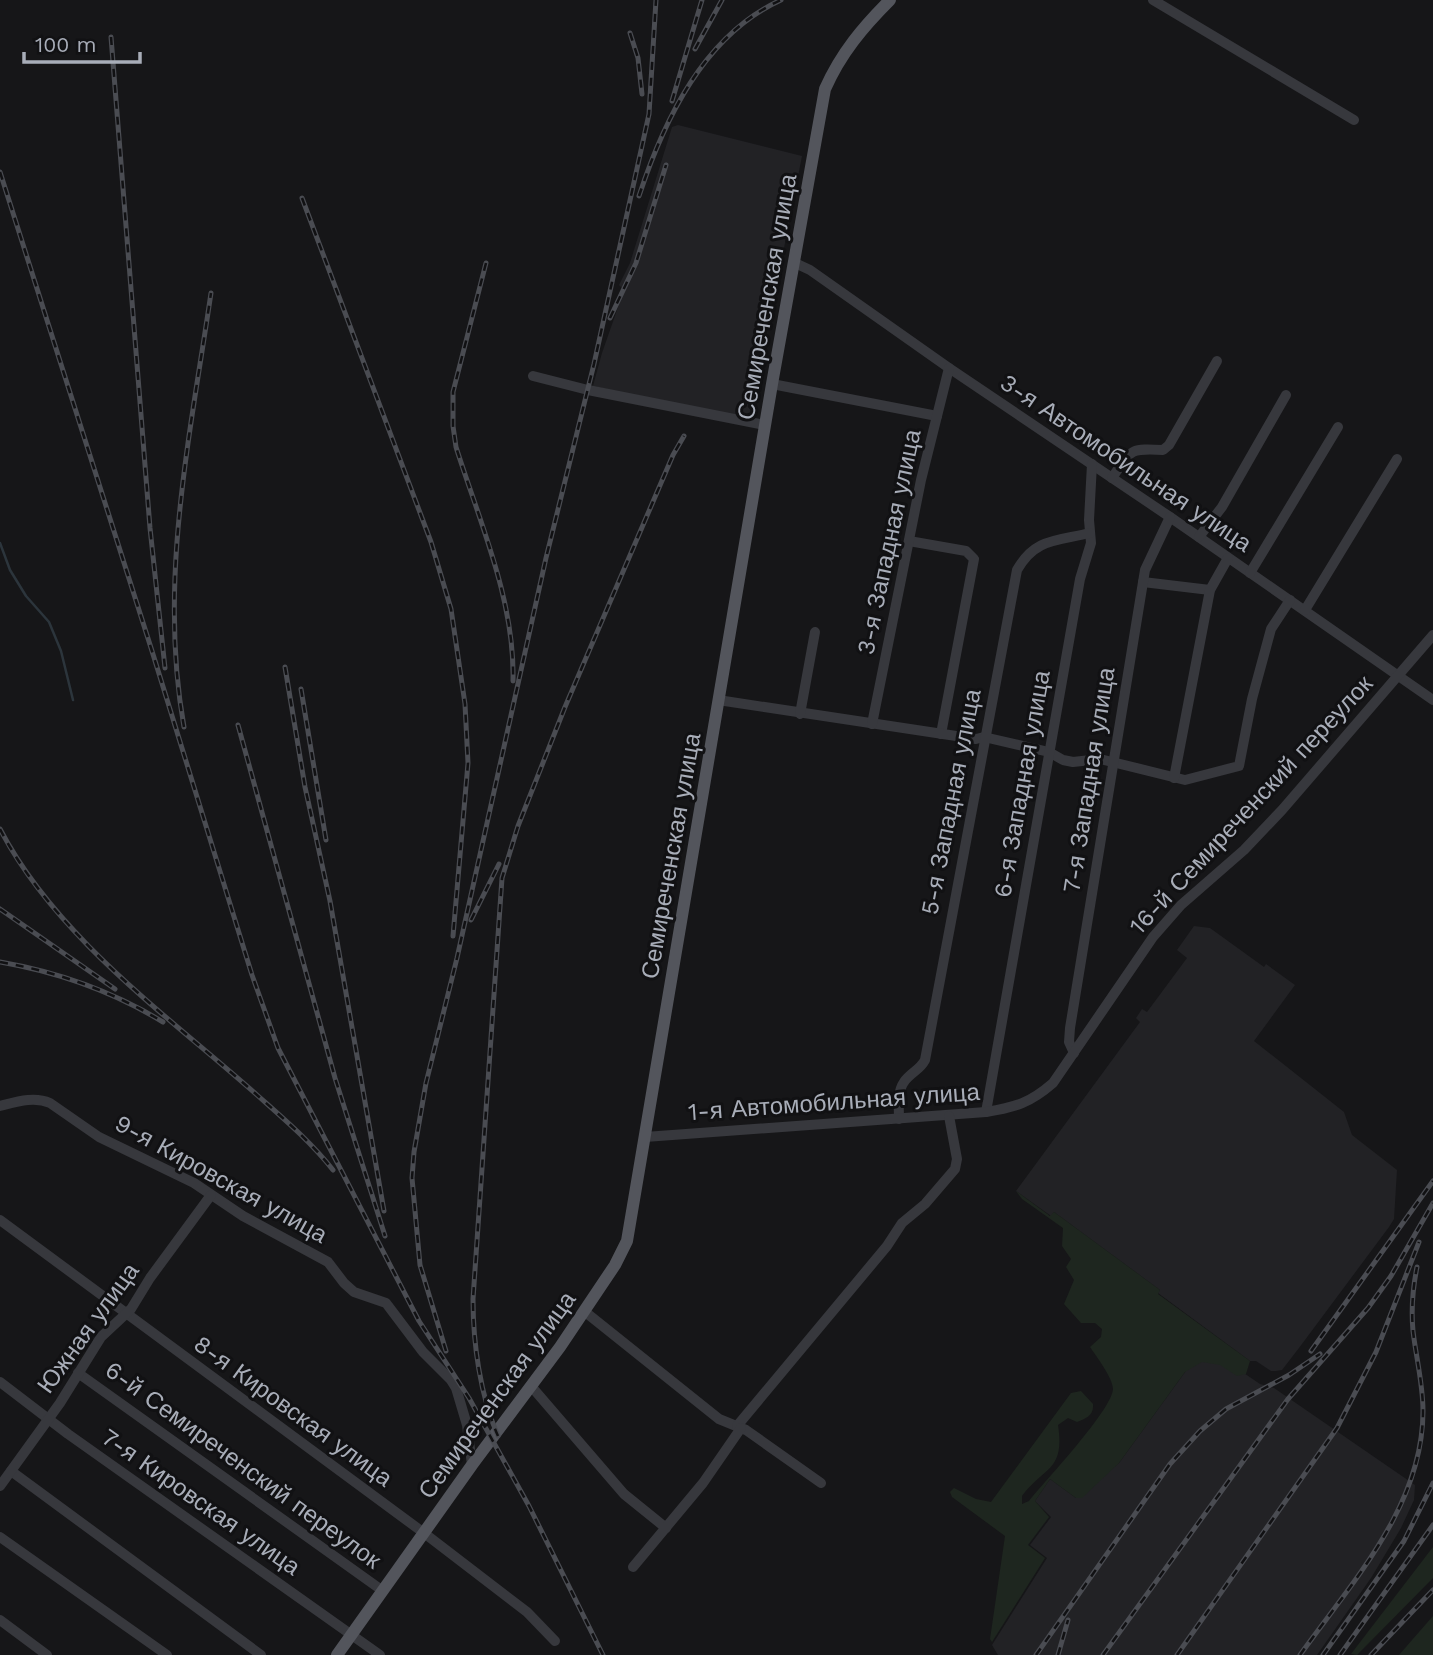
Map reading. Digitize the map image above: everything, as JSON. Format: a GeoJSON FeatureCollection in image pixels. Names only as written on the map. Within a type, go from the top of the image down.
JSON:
{"type":"FeatureCollection","features":[{"type":"Feature","properties":{"kind":"main road","name":"Семиреченская улица"},"geometry":{"type":"LineString","coordinates":[[337,1655],[584,1311],[615,1265],[627,1241],[772,384],[825,89],[837,63],[853,39],[890,0]]}},
{"type":"Feature","properties":{"kind":"street"},"geometry":{"type":"LineString","coordinates":[[1153,0],[1354,120]]}},
{"type":"Feature","properties":{"kind":"street","name":"3-я Автомобильная улица"},"geometry":{"type":"LineString","coordinates":[[795,263],[810,270],[948,368],[1170,517],[1433,700]]}},
{"type":"Feature","properties":{"kind":"street"},"geometry":{"type":"LineString","coordinates":[[1112,478],[1130,452],[1138,448],[1163,450],[1169,445],[1217,361]]}},
{"type":"Feature","properties":{"kind":"street","name":"3-я Западная улица"},"geometry":{"type":"LineString","coordinates":[[872,724],[920,480],[948,368]]}},
{"type":"Feature","properties":{"kind":"street"},"geometry":{"type":"LineString","coordinates":[[533,376],[587,390],[765,425]]}},
{"type":"Feature","properties":{"kind":"street"},"geometry":{"type":"LineString","coordinates":[[772,384],[937,416]]}},
{"type":"Feature","properties":{"kind":"street"},"geometry":{"type":"LineString","coordinates":[[1199,537],[1222,507],[1286,395]]}},
{"type":"Feature","properties":{"kind":"street"},"geometry":{"type":"LineString","coordinates":[[1250,573],[1338,427]]}},
{"type":"Feature","properties":{"kind":"street"},"geometry":{"type":"LineString","coordinates":[[1305,610],[1397,459]]}},
{"type":"Feature","properties":{"kind":"street","name":"6-я Западная улица"},"geometry":{"type":"LineString","coordinates":[[986,1112],[1080,579],[1091,543],[1092,464]]}},
{"type":"Feature","properties":{"kind":"street","name":"7-я Западная улица"},"geometry":{"type":"LineString","coordinates":[[1074,1053],[1069,1042],[1070,1027],[1145,570],[1170,517]]}},
{"type":"Feature","properties":{"kind":"street","name":"5-я Западная улица"},"geometry":{"type":"LineString","coordinates":[[899,1119],[899,1096],[904,1083],[920,1069],[925,1060],[1017,570],[1025,556],[1038,545],[1090,533]]}},
{"type":"Feature","properties":{"kind":"street"},"geometry":{"type":"LineString","coordinates":[[909,541],[966,551],[974,559],[941,734]]}},
{"type":"Feature","properties":{"kind":"street"},"geometry":{"type":"LineString","coordinates":[[1174,778],[1210,590],[1228,558]]}},
{"type":"Feature","properties":{"kind":"street"},"geometry":{"type":"LineString","coordinates":[[1143,582],[1210,590]]}},
{"type":"Feature","properties":{"kind":"street"},"geometry":{"type":"LineString","coordinates":[[718,700],[976,739],[984,737],[1049,752],[1073,762],[1100,759],[1174,778],[1198,778],[1239,766],[1252,699],[1271,629],[1290,600]]}},
{"type":"Feature","properties":{"kind":"street"},"geometry":{"type":"LineString","coordinates":[[800,714],[815,632]]}},
{"type":"Feature","properties":{"kind":"street","name":"16-й Семиреченский переулок"},"geometry":{"type":"LineString","coordinates":[[1025,1104],[1053,1083],[1153,937],[1181,905],[1262,831],[1433,635]]}},
{"type":"Feature","properties":{"kind":"street","name":"9-я Кировская улица"},"geometry":{"type":"LineString","coordinates":[[0,1106],[29,1100],[50,1103],[99,1137],[180,1176],[243,1216],[328,1262],[354,1292],[386,1303],[423,1352],[456,1388],[467,1425],[472,1465]]}},
{"type":"Feature","properties":{"kind":"street","name":"1-я Автомобильная улица"},"geometry":{"type":"LineString","coordinates":[[645,1137],[949,1116],[1025,1104]]}},
{"type":"Feature","properties":{"kind":"street"},"geometry":{"type":"LineString","coordinates":[[633,1567],[703,1483],[739,1427],[887,1246],[902,1223],[925,1204],[955,1169],[957,1159],[949,1116]]}},
{"type":"Feature","properties":{"kind":"street","name":"Южная улица"},"geometry":{"type":"LineString","coordinates":[[0,1486],[60,1403],[101,1337],[126,1315],[211,1195]]}},
{"type":"Feature","properties":{"kind":"street","name":"8-я Кировская улица"},"geometry":{"type":"LineString","coordinates":[[0,1220],[424,1533],[527,1612],[555,1641]]}},
{"type":"Feature","properties":{"kind":"street"},"geometry":{"type":"LineString","coordinates":[[584,1311],[719,1419],[739,1427],[821,1483]]}},
{"type":"Feature","properties":{"kind":"street","name":"6-й Семиреченский переулок"},"geometry":{"type":"LineString","coordinates":[[78,1373],[383,1591]]}},
{"type":"Feature","properties":{"kind":"street","name":"7-я Кировская улица"},"geometry":{"type":"LineString","coordinates":[[0,1382],[68,1434],[380,1655]]}},
{"type":"Feature","properties":{"kind":"street"},"geometry":{"type":"LineString","coordinates":[[531,1386],[624,1494],[666,1528]]}},
{"type":"Feature","properties":{"kind":"street"},"geometry":{"type":"LineString","coordinates":[[11,1471],[261,1655]]}},
{"type":"Feature","properties":{"kind":"street"},"geometry":{"type":"LineString","coordinates":[[0,1537],[167,1655]]}},
{"type":"Feature","properties":{"kind":"street"},"geometry":{"type":"LineString","coordinates":[[0,1620],[47,1655]]}},
{"type":"Feature","properties":{"kind":"shaded area"},"geometry":{"type":"Polygon","coordinates":[[[678,125],[802,156],[751,417],[692,408],[593,386],[624,290],[619,285],[630,263],[672,127],[678,125]]]}},
{"type":"Feature","properties":{"kind":"shaded area"},"geometry":{"type":"Polygon","coordinates":[[[1194,926],[1210,928],[1264,967],[1266,964],[1295,985],[1254,1041],[1344,1112],[1352,1135],[1397,1170],[1394,1219],[1282,1370],[1271,1371],[1256,1361],[1250,1361],[1054,1212],[1051,1216],[1016,1191],[1140,1022],[1136,1018],[1142,1009],[1147,1012],[1187,958],[1177,950],[1194,926]]]}},
{"type":"Feature","properties":{"kind":"shaded area"},"geometry":{"type":"Polygon","coordinates":[[[1016,1191],[1050,1216],[1054,1212],[1160,1290],[1158,1294],[1250,1361],[1246,1374],[1237,1376],[1220,1365],[1202,1362],[1185,1372],[1119,1463],[1082,1498],[1076,1498],[1050,1479],[1035,1501],[1049,1517],[1028,1545],[1045,1558],[992,1642],[990,1639],[1005,1536],[952,1497],[950,1492],[954,1488],[976,1499],[991,1502],[1071,1393],[1081,1391],[1093,1404],[1092,1411],[1089,1416],[1077,1422],[1068,1418],[1058,1425],[1059,1451],[1056,1460],[1022,1496],[1022,1504],[1029,1501],[1102,1413],[1113,1389],[1107,1373],[1090,1347],[1101,1337],[1102,1329],[1095,1323],[1081,1323],[1064,1304],[1074,1280],[1066,1267],[1071,1259],[1062,1246],[1063,1228],[1022,1199],[1016,1191]]]}},
{"type":"Feature","properties":{"kind":"shaded area"},"geometry":{"type":"Polygon","coordinates":[[[1204,1346],[1260,1384],[1274,1388],[1415,1485],[1414,1500],[1401,1528],[1371,1578],[1317,1655],[998,1655],[992,1645],[1047,1558],[1030,1545],[1051,1517],[1035,1501],[1050,1479],[1076,1498],[1119,1463],[1204,1346]]]}},
{"type":"Feature","properties":{"kind":"shaded area"},"geometry":{"type":"Polygon","coordinates":[[[1433,1547],[1433,1578],[1357,1655],[1351,1654],[1433,1547]]]}},
{"type":"Feature","properties":{"kind":"shaded area"},"geometry":{"type":"Polygon","coordinates":[[[1433,1616],[1433,1655],[1399,1655],[1433,1616]]]}},
{"type":"Feature","properties":{"kind":"waterway"},"geometry":{"type":"LineString","coordinates":[[0,543],[10,570],[26,596],[49,622],[61,651],[73,700]]}},
{"type":"Feature","properties":{"kind":"railway"},"geometry":{"type":"LineString","coordinates":[[446,1351],[420,1265],[412,1178],[414,1152],[426,1083],[457,958],[546,558],[594,364],[649,114],[656,0]]}},
{"type":"Feature","properties":{"kind":"railway"},"geometry":{"type":"LineString","coordinates":[[672,101],[702,0]]}},
{"type":"Feature","properties":{"kind":"railway"},"geometry":{"type":"LineString","coordinates":[[695,49],[722,0]]}},
{"type":"Feature","properties":{"kind":"railway"},"geometry":{"type":"LineString","coordinates":[[639,196],[661,138],[690,83],[730,35],[754,15],[781,0]]}},
{"type":"Feature","properties":{"kind":"railway"},"geometry":{"type":"LineString","coordinates":[[630,33],[638,58],[642,94]]}},
{"type":"Feature","properties":{"kind":"railway"},"geometry":{"type":"LineString","coordinates":[[111,37],[150,528],[165,668]]}},
{"type":"Feature","properties":{"kind":"railway"},"geometry":{"type":"LineString","coordinates":[[610,318],[636,263],[666,165]]}},
{"type":"Feature","properties":{"kind":"railway"},"geometry":{"type":"LineString","coordinates":[[0,172],[252,975],[278,1048],[419,1321],[469,1398],[529,1506],[603,1655]]}},
{"type":"Feature","properties":{"kind":"railway"},"geometry":{"type":"LineString","coordinates":[[302,198],[431,542],[451,609],[465,704],[468,763],[453,936]]}},
{"type":"Feature","properties":{"kind":"railway"},"geometry":{"type":"LineString","coordinates":[[486,263],[453,392],[453,426],[456,447],[502,592],[512,651],[513,681]]}},
{"type":"Feature","properties":{"kind":"railway"},"geometry":{"type":"LineString","coordinates":[[184,727],[174,618],[176,564],[186,455],[211,293]]}},
{"type":"Feature","properties":{"kind":"railway"},"geometry":{"type":"LineString","coordinates":[[498,1436],[486,1403],[479,1369],[473,1299],[502,878],[518,826],[565,707],[673,455],[684,436]]}},
{"type":"Feature","properties":{"kind":"railway"},"geometry":{"type":"LineString","coordinates":[[285,667],[305,787],[330,901],[384,1211]]}},
{"type":"Feature","properties":{"kind":"railway"},"geometry":{"type":"LineString","coordinates":[[301,689],[326,840]]}},
{"type":"Feature","properties":{"kind":"railway"},"geometry":{"type":"LineString","coordinates":[[238,725],[335,1078],[385,1236]]}},
{"type":"Feature","properties":{"kind":"railway"},"geometry":{"type":"LineString","coordinates":[[0,829],[23,868],[82,940],[151,1005],[287,1122],[333,1170]]}},
{"type":"Feature","properties":{"kind":"railway"},"geometry":{"type":"LineString","coordinates":[[471,920],[499,864]]}},
{"type":"Feature","properties":{"kind":"railway"},"geometry":{"type":"LineString","coordinates":[[0,909],[115,989]]}},
{"type":"Feature","properties":{"kind":"railway"},"geometry":{"type":"LineString","coordinates":[[0,962],[43,971],[84,984],[163,1022]]}},
{"type":"Feature","properties":{"kind":"railway"},"geometry":{"type":"LineString","coordinates":[[1311,1351],[1433,1181]]}},
{"type":"Feature","properties":{"kind":"railway"},"geometry":{"type":"LineString","coordinates":[[1103,1655],[1288,1399],[1368,1308],[1391,1276],[1433,1203]]}},
{"type":"Feature","properties":{"kind":"railway"},"geometry":{"type":"LineString","coordinates":[[1177,1655],[1337,1428],[1376,1352],[1419,1242]]}},
{"type":"Feature","properties":{"kind":"railway"},"geometry":{"type":"LineString","coordinates":[[1300,1655],[1381,1541],[1398,1511],[1411,1479],[1420,1446],[1423,1411],[1412,1323],[1417,1267]]}},
{"type":"Feature","properties":{"kind":"railway"},"geometry":{"type":"LineString","coordinates":[[1036,1655],[1170,1464],[1200,1431],[1226,1409],[1289,1375],[1320,1354]]}},
{"type":"Feature","properties":{"kind":"railway"},"geometry":{"type":"LineString","coordinates":[[1323,1655],[1404,1541],[1433,1483]]}},
{"type":"Feature","properties":{"kind":"railway"},"geometry":{"type":"LineString","coordinates":[[1340,1655],[1433,1525]]}},
{"type":"Feature","properties":{"kind":"railway"},"geometry":{"type":"LineString","coordinates":[[1371,1655],[1433,1590]]}},
{"type":"Feature","properties":{"kind":"railway"},"geometry":{"type":"LineString","coordinates":[[1058,1655],[1068,1620]]}}]}
